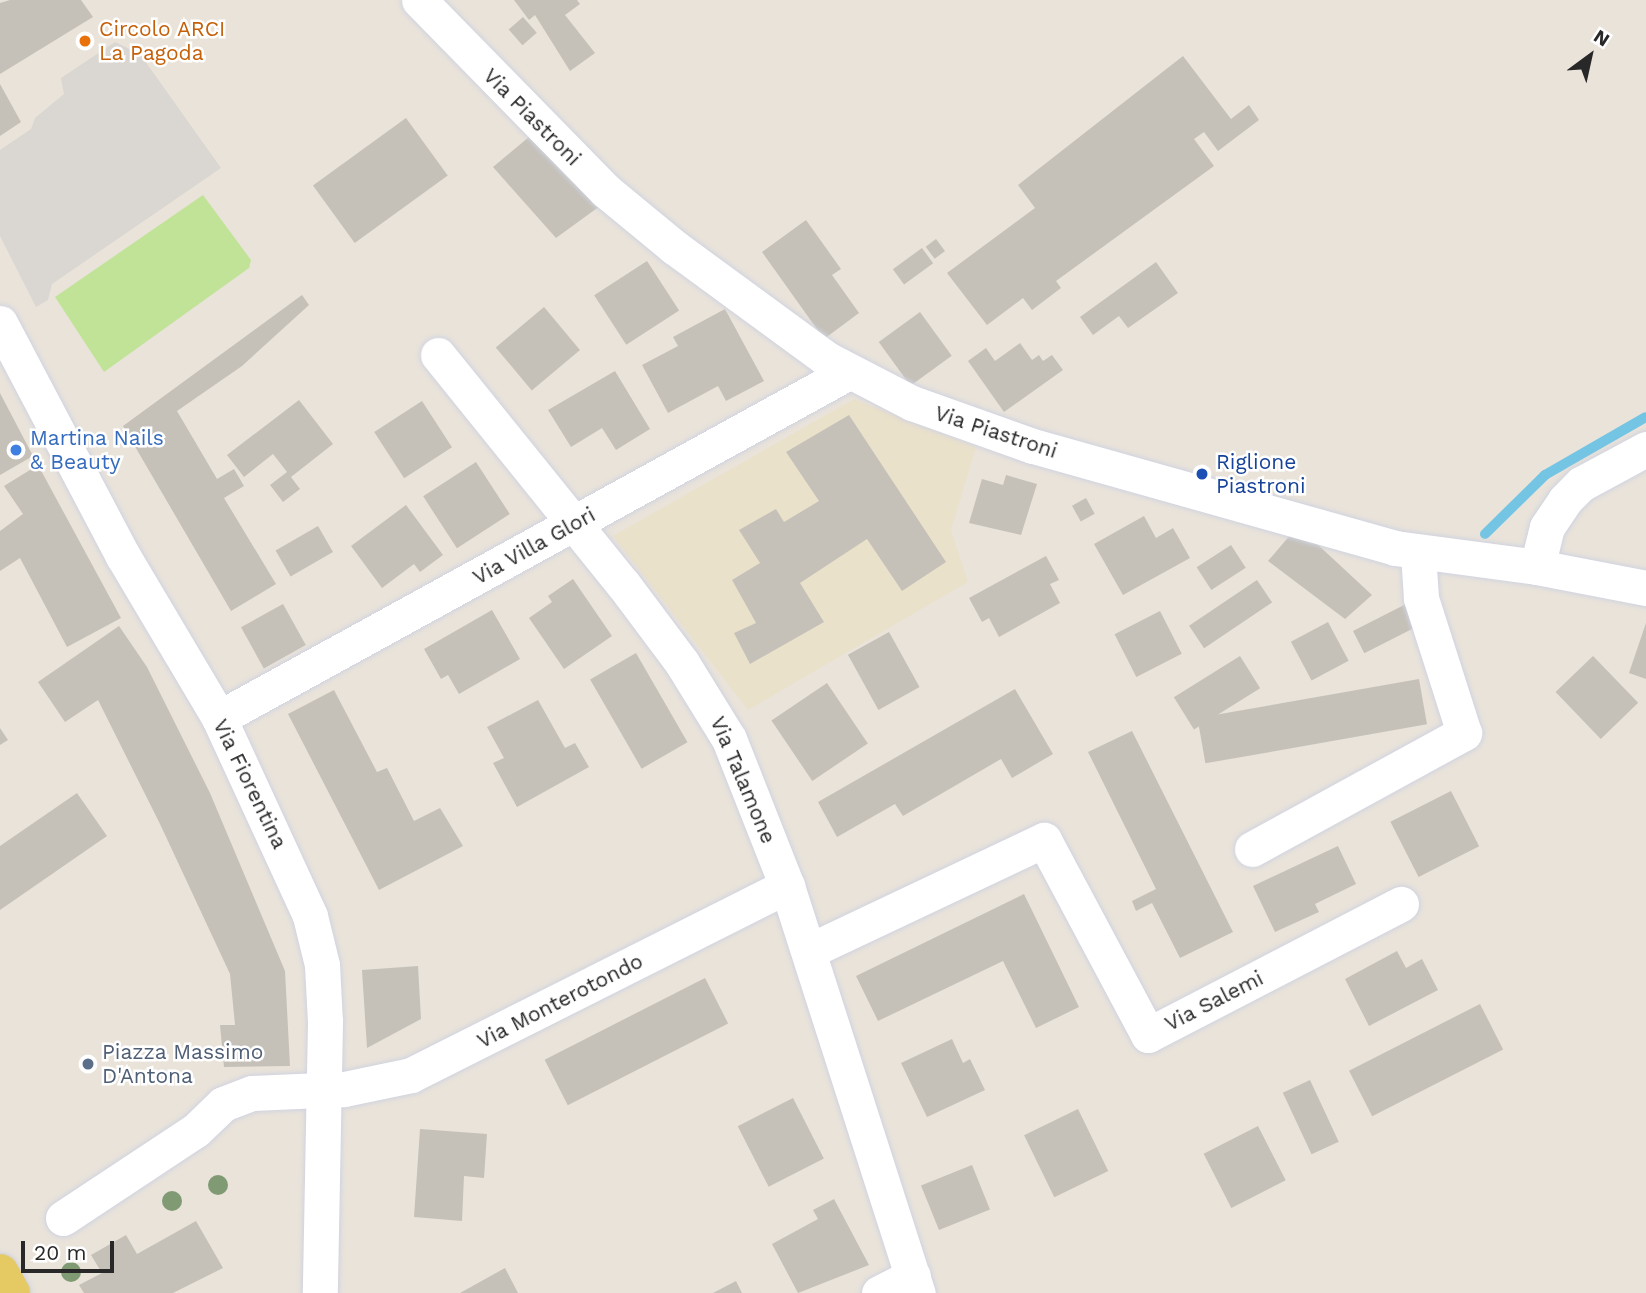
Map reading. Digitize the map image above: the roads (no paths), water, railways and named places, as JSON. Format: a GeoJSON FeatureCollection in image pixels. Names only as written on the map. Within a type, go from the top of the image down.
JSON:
{"type":"FeatureCollection","features":[{"type":"Feature","properties":{"kind":"main road"},"geometry":{"type":"LineString","coordinates":[[0,1273],[12,1293]]}},
{"type":"Feature","properties":{"kind":"street","name":"Via Piastroni"},"geometry":{"type":"LineString","coordinates":[[419,0],[607,191],[674,247],[849,372],[938,415],[1033,446],[1418,553],[1537,567],[1646,588]]}},
{"type":"Feature","properties":{"kind":"street","name":"Via Fiorentina"},"geometry":{"type":"LineString","coordinates":[[0,323],[124,556],[219,718],[290,868],[320,946],[324,1090],[320,1293]]}},
{"type":"Feature","properties":{"kind":"street","name":"Via Talamone"},"geometry":{"type":"LineString","coordinates":[[438,355],[667,643],[718,718],[787,886],[915,1284]]}},
{"type":"Feature","properties":{"kind":"street","name":"Via Villa Glori"},"geometry":{"type":"LineString","coordinates":[[219,718],[849,372]]}},
{"type":"Feature","properties":{"kind":"street"},"geometry":{"type":"LineString","coordinates":[[1537,567],[1547,527],[1564,500],[1581,484],[1646,449]]}},
{"type":"Feature","properties":{"kind":"street"},"geometry":{"type":"LineString","coordinates":[[1252,849],[1464,733],[1421,598],[1418,553]]}},
{"type":"Feature","properties":{"kind":"street","name":"Via Salemi"},"geometry":{"type":"LineString","coordinates":[[809,951],[1044,841],[1148,1035],[1401,904]]}},
{"type":"Feature","properties":{"kind":"street","name":"Via Monterotondo"},"geometry":{"type":"LineString","coordinates":[[324,1090],[384,1084],[411,1075],[787,886]]}},
{"type":"Feature","properties":{"kind":"street"},"geometry":{"type":"LineString","coordinates":[[63,1218],[196,1130],[223,1104],[252,1093],[324,1090]]}},
{"type":"Feature","properties":{"kind":"street"},"geometry":{"type":"LineString","coordinates":[[879,1293],[915,1284]]}},
{"type":"Feature","properties":{"kind":"waterway"},"geometry":{"type":"LineString","coordinates":[[1485,534],[1545,475],[1646,417]]}},
{"type":"Feature","properties":{"kind":"place","name":"Circolo ARCI La Pagoda"},"geometry":{"type":"Point","coordinates":[85,41]}},
{"type":"Feature","properties":{"kind":"place","name":"Martina Nails & Beauty"},"geometry":{"type":"Point","coordinates":[16,450]}},
{"type":"Feature","properties":{"kind":"place","name":"Riglione Piastroni"},"geometry":{"type":"Point","coordinates":[1202,474]}},
{"type":"Feature","properties":{"kind":"place","name":"Piazza Massimo D'Antona"},"geometry":{"type":"Point","coordinates":[88,1064]}}]}
